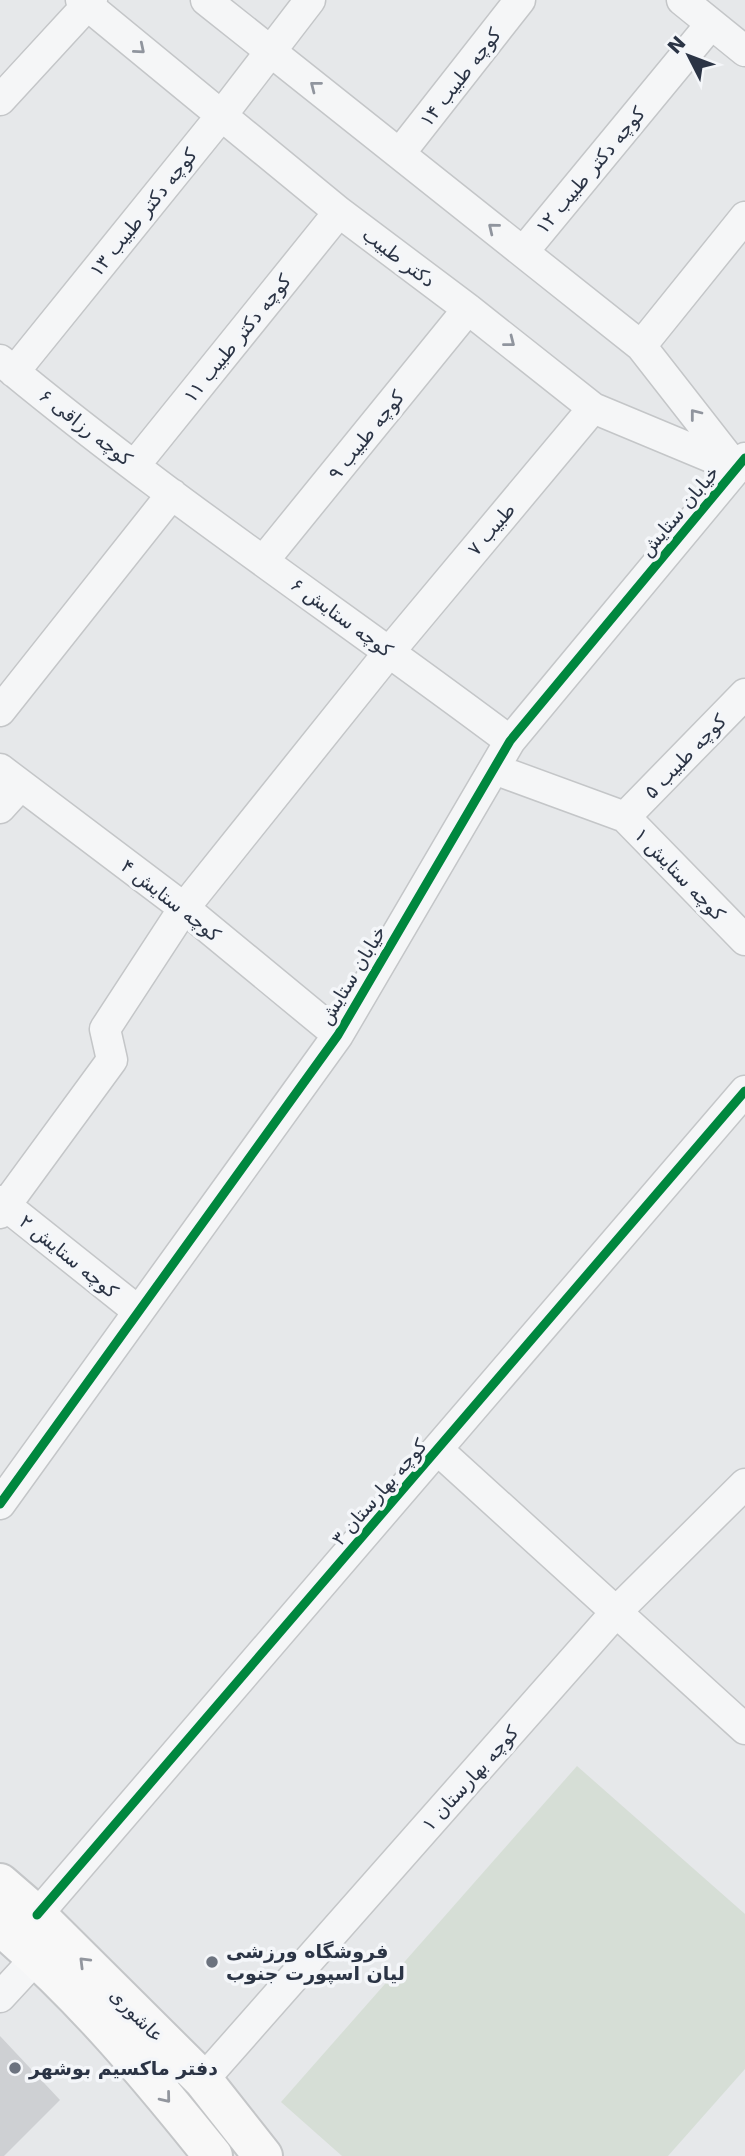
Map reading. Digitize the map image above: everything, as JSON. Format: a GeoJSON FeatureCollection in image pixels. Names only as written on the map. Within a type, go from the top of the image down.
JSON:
{"type":"FeatureCollection","features":[{"type":"Feature","properties":{"kind":"street"},"geometry":{"type":"LineString","coordinates":[[206,0],[641,346],[741,463]]}},
{"type":"Feature","properties":{"kind":"street","name":"کوچه دکتر طبیب ۱۳"},"geometry":{"type":"LineString","coordinates":[[7,365],[220,116],[310,0]]}},
{"type":"Feature","properties":{"kind":"street","name":"کوچه طبیب ۱۴"},"geometry":{"type":"LineString","coordinates":[[400,153],[520,0]]}},
{"type":"Feature","properties":{"kind":"street"},"geometry":{"type":"LineString","coordinates":[[682,0],[745,51]]}},
{"type":"Feature","properties":{"kind":"street"},"geometry":{"type":"LineString","coordinates":[[0,100],[87,2]]}},
{"type":"Feature","properties":{"kind":"street","name":"دکتر طبیب"},"geometry":{"type":"LineString","coordinates":[[87,2],[220,116],[593,408],[741,463]]}},
{"type":"Feature","properties":{"kind":"street","name":"کوچه دکتر طبیب ۱۲"},"geometry":{"type":"LineString","coordinates":[[523,252],[712,23]]}},
{"type":"Feature","properties":{"kind":"street","name":"کوچه دکتر طبیب ۱۱"},"geometry":{"type":"LineString","coordinates":[[135,465],[340,212]]}},
{"type":"Feature","properties":{"kind":"street"},"geometry":{"type":"LineString","coordinates":[[641,346],[745,216]]}},
{"type":"Feature","properties":{"kind":"street","name":"کوچه طبیب ۹"},"geometry":{"type":"LineString","coordinates":[[264,560],[468,309]]}},
{"type":"Feature","properties":{"kind":"street","name":"کوچه رزاقی ۶"},"geometry":{"type":"LineString","coordinates":[[7,365],[172,494]]}},
{"type":"Feature","properties":{"kind":"street","name":"طبیب ۷"},"geometry":{"type":"LineString","coordinates":[[2,1206],[111,1060],[105,1029],[184,908],[390,651],[593,408]]}},
{"type":"Feature","properties":{"kind":"street","name":"خیابان ستایش"},"geometry":{"type":"LineString","coordinates":[[0,1504],[338,1035],[510,741],[741,463]]}},
{"type":"Feature","properties":{"kind":"street"},"geometry":{"type":"LineString","coordinates":[[0,711],[172,494]]}},
{"type":"Feature","properties":{"kind":"street","name":"کوچه ستایش ۶"},"geometry":{"type":"LineString","coordinates":[[172,494],[510,741]]}},
{"type":"Feature","properties":{"kind":"street","name":"کوچه طبیب ۵"},"geometry":{"type":"LineString","coordinates":[[625,817],[745,694]]}},
{"type":"Feature","properties":{"kind":"street","name":"کوچه ستایش ۱"},"geometry":{"type":"LineString","coordinates":[[494,769],[625,817],[745,940]]}},
{"type":"Feature","properties":{"kind":"street"},"geometry":{"type":"LineString","coordinates":[[0,808],[10,778]]}},
{"type":"Feature","properties":{"kind":"street","name":"کوچه ستایش ۴"},"geometry":{"type":"LineString","coordinates":[[10,778],[184,908],[338,1035]]}},
{"type":"Feature","properties":{"kind":"street","name":"کوچه بهارستان ۳"},"geometry":{"type":"LineString","coordinates":[[37,1915],[745,1091]]}},
{"type":"Feature","properties":{"kind":"street","name":"کوچه ستایش ۲"},"geometry":{"type":"LineString","coordinates":[[2,1206],[138,1311]]}},
{"type":"Feature","properties":{"kind":"street"},"geometry":{"type":"LineString","coordinates":[[438,1450],[745,1729]]}},
{"type":"Feature","properties":{"kind":"street","name":"کوچه بهارستان ۱"},"geometry":{"type":"LineString","coordinates":[[202,2080],[617,1611],[745,1484]]}},
{"type":"Feature","properties":{"kind":"street","name":"عاشوری"},"geometry":{"type":"LineString","coordinates":[[0,1883],[37,1915],[202,2080],[263,2156]]}},
{"type":"Feature","properties":{"kind":"street","name":"عاشوری"},"geometry":{"type":"LineString","coordinates":[[0,1926],[37,1957],[155,2084],[213,2156]]}},
{"type":"Feature","properties":{"kind":"street"},"geometry":{"type":"LineString","coordinates":[[0,1997],[37,1957]]}},
{"type":"Feature","properties":{"kind":"shaded area"},"geometry":{"type":"Polygon","coordinates":[[[577,1766],[745,1914],[745,2069],[668,2156],[342,2156],[281,2102],[577,1766]]]}},
{"type":"Feature","properties":{"kind":"building","name":"دفتر ماکسیم بوشهر"},"geometry":{"type":"Polygon","coordinates":[[[0,2036],[60,2100],[4,2156],[0,2156],[0,2036]]]}},
{"type":"Feature","properties":{"kind":"cycle path"},"geometry":{"type":"LineString","coordinates":[[0,1504],[338,1035],[510,741],[745,458]]}},
{"type":"Feature","properties":{"kind":"cycle path"},"geometry":{"type":"LineString","coordinates":[[37,1915],[745,1091]]}},
{"type":"Feature","properties":{"kind":"place","name":"فروشگاه ورزشی لیان اسپورت جنوب"},"geometry":{"type":"Point","coordinates":[212,1962]}},
{"type":"Feature","properties":{"kind":"place","name":"دفتر ماکسیم بوشهر"},"geometry":{"type":"Point","coordinates":[15,2068]}}]}
